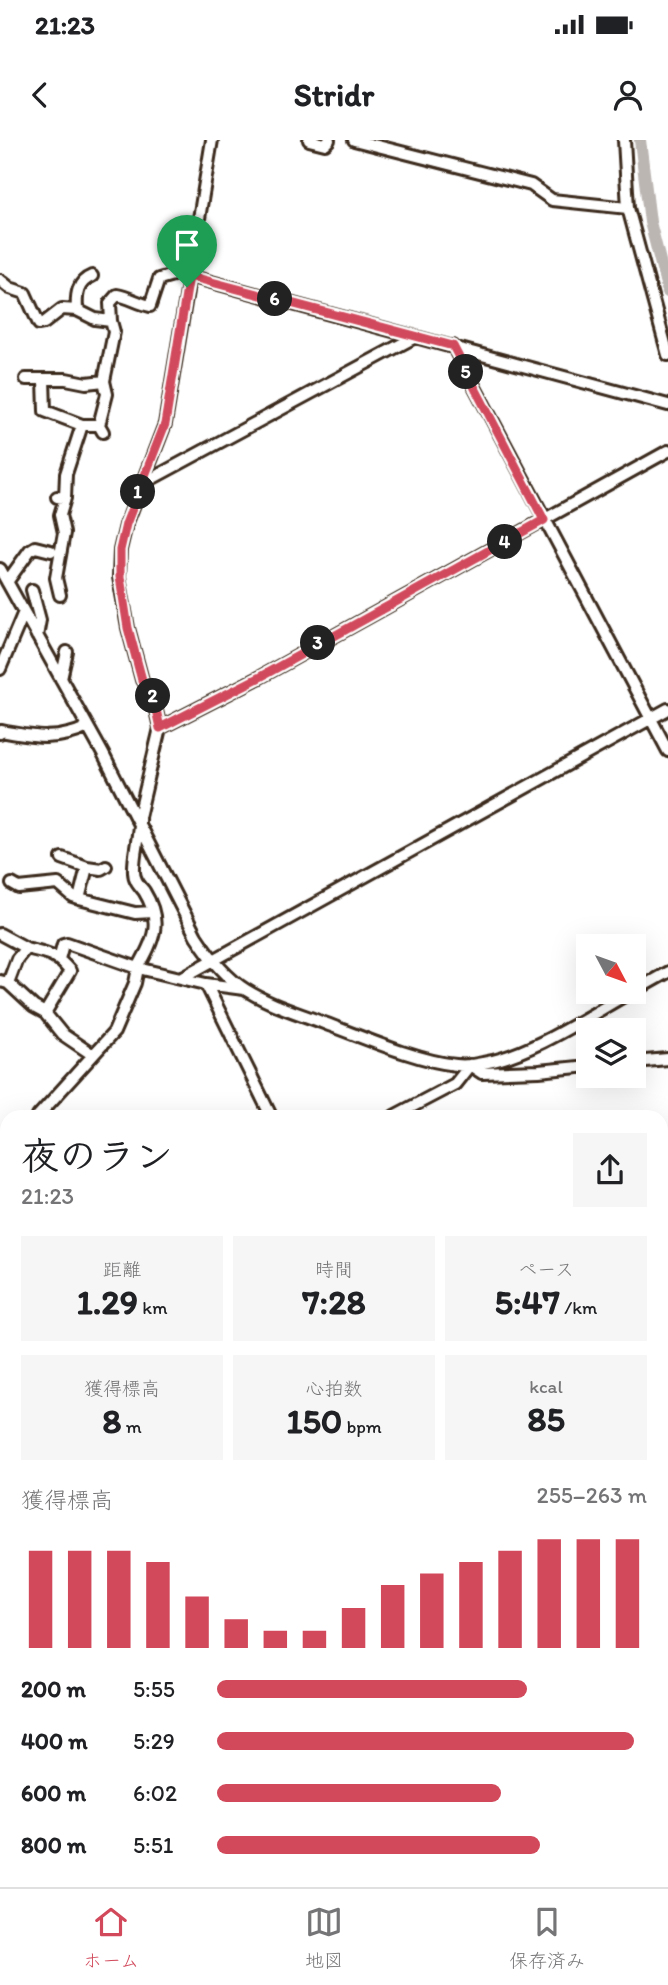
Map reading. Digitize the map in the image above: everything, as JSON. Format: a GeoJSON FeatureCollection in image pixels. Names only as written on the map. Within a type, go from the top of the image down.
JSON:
{"type":"FeatureCollection","features":[{"type":"Feature","properties":{"kind":"street"},"geometry":{"type":"LineString","coordinates":[[43,1110],[114,1032],[135,983],[138,968],[153,940],[156,919],[134,876],[139,817],[160,728],[153,696],[142,680],[128,628],[120,577],[120,550],[140,487],[165,424],[212,140]]}},
{"type":"Feature","properties":{"kind":"street"},"geometry":{"type":"LineString","coordinates":[[309,140],[325,144],[329,140]]}},
{"type":"Feature","properties":{"kind":"street"},"geometry":{"type":"LineString","coordinates":[[355,140],[531,185],[552,200],[628,208]]}},
{"type":"Feature","properties":{"kind":"street"},"geometry":{"type":"LineString","coordinates":[[624,140],[628,208],[668,355]]}},
{"type":"Feature","properties":{"kind":"street"},"geometry":{"type":"LineString","coordinates":[[44,379],[45,411],[82,425],[101,428],[107,394],[104,381],[114,332],[110,303],[117,295],[152,308],[159,279],[189,273],[668,405]]}},
{"type":"Feature","properties":{"kind":"street"},"geometry":{"type":"LineString","coordinates":[[77,310],[76,295],[79,286],[92,276]]}},
{"type":"Feature","properties":{"kind":"street"},"geometry":{"type":"LineString","coordinates":[[0,279],[10,288],[26,293],[39,324],[62,309],[77,310],[95,319],[111,321]]}},
{"type":"Feature","properties":{"kind":"street"},"geometry":{"type":"LineString","coordinates":[[153,478],[415,337]]}},
{"type":"Feature","properties":{"kind":"street"},"geometry":{"type":"LineString","coordinates":[[651,343],[663,339]]}},
{"type":"Feature","properties":{"kind":"street"},"geometry":{"type":"LineString","coordinates":[[453,346],[668,751]]}},
{"type":"Feature","properties":{"kind":"street"},"geometry":{"type":"LineString","coordinates":[[26,379],[66,379],[86,383],[104,381]]}},
{"type":"Feature","properties":{"kind":"street"},"geometry":{"type":"LineString","coordinates":[[60,595],[56,578],[64,533],[60,514],[61,498],[82,425]]}},
{"type":"Feature","properties":{"kind":"street"},"geometry":{"type":"LineString","coordinates":[[160,728],[260,677],[668,451]]}},
{"type":"Feature","properties":{"kind":"street"},"geometry":{"type":"LineString","coordinates":[[64,533],[75,539]]}},
{"type":"Feature","properties":{"kind":"street"},"geometry":{"type":"LineString","coordinates":[[7,582],[30,550],[35,547],[51,551]]}},
{"type":"Feature","properties":{"kind":"street"},"geometry":{"type":"LineString","coordinates":[[0,569],[88,727],[195,936],[211,960],[244,989],[265,1000],[397,1049],[455,1065],[487,1063],[533,1045],[610,1004]]}},
{"type":"Feature","properties":{"kind":"street"},"geometry":{"type":"LineString","coordinates":[[32,590],[40,620],[37,636]]}},
{"type":"Feature","properties":{"kind":"street"},"geometry":{"type":"LineString","coordinates":[[0,669],[24,612]]}},
{"type":"Feature","properties":{"kind":"street"},"geometry":{"type":"LineString","coordinates":[[61,679],[67,652]]}},
{"type":"Feature","properties":{"kind":"street"},"geometry":{"type":"LineString","coordinates":[[183,977],[668,709]]}},
{"type":"Feature","properties":{"kind":"street"},"geometry":{"type":"LineString","coordinates":[[0,733],[1,731],[32,737],[68,737],[88,727]]}},
{"type":"Feature","properties":{"kind":"street"},"geometry":{"type":"LineString","coordinates":[[62,858],[87,867],[101,869],[106,866]]}},
{"type":"Feature","properties":{"kind":"street"},"geometry":{"type":"LineString","coordinates":[[79,899],[87,867]]}},
{"type":"Feature","properties":{"kind":"street"},"geometry":{"type":"LineString","coordinates":[[12,884],[19,888],[58,884],[79,899],[135,913],[153,912]]}},
{"type":"Feature","properties":{"kind":"street"},"geometry":{"type":"LineString","coordinates":[[0,934],[26,948],[51,953],[70,971],[45,1013]]}},
{"type":"Feature","properties":{"kind":"street"},"geometry":{"type":"LineString","coordinates":[[59,959],[63,944],[67,943],[138,968],[206,984],[244,989]]}},
{"type":"Feature","properties":{"kind":"street"},"geometry":{"type":"LineString","coordinates":[[26,948],[4,982],[45,1013],[62,1034],[93,1055]]}},
{"type":"Feature","properties":{"kind":"street"},"geometry":{"type":"LineString","coordinates":[[646,984],[668,972]]}},
{"type":"Feature","properties":{"kind":"street"},"geometry":{"type":"LineString","coordinates":[[206,984],[268,1110]]}},
{"type":"Feature","properties":{"kind":"street"},"geometry":{"type":"LineString","coordinates":[[646,1061],[668,1059]]}},
{"type":"Feature","properties":{"kind":"street"},"geometry":{"type":"LineString","coordinates":[[470,1065],[482,1073],[576,1067]]}},
{"type":"Feature","properties":{"kind":"street"},"geometry":{"type":"LineString","coordinates":[[405,1110],[455,1084],[470,1065]]}},
{"type":"Feature","properties":{"kind":"waterway"},"geometry":{"type":"LineString","coordinates":[[640,140],[650,222],[668,292]]}},
{"type":"Feature","properties":{"kind":"route"},"geometry":{"type":"LineString","coordinates":[[189,276],[453,346],[544,520],[260,677],[160,728],[153,696],[142,680],[128,628],[120,577],[120,550],[126,524],[165,424],[187,287],[189,276]]}}]}
